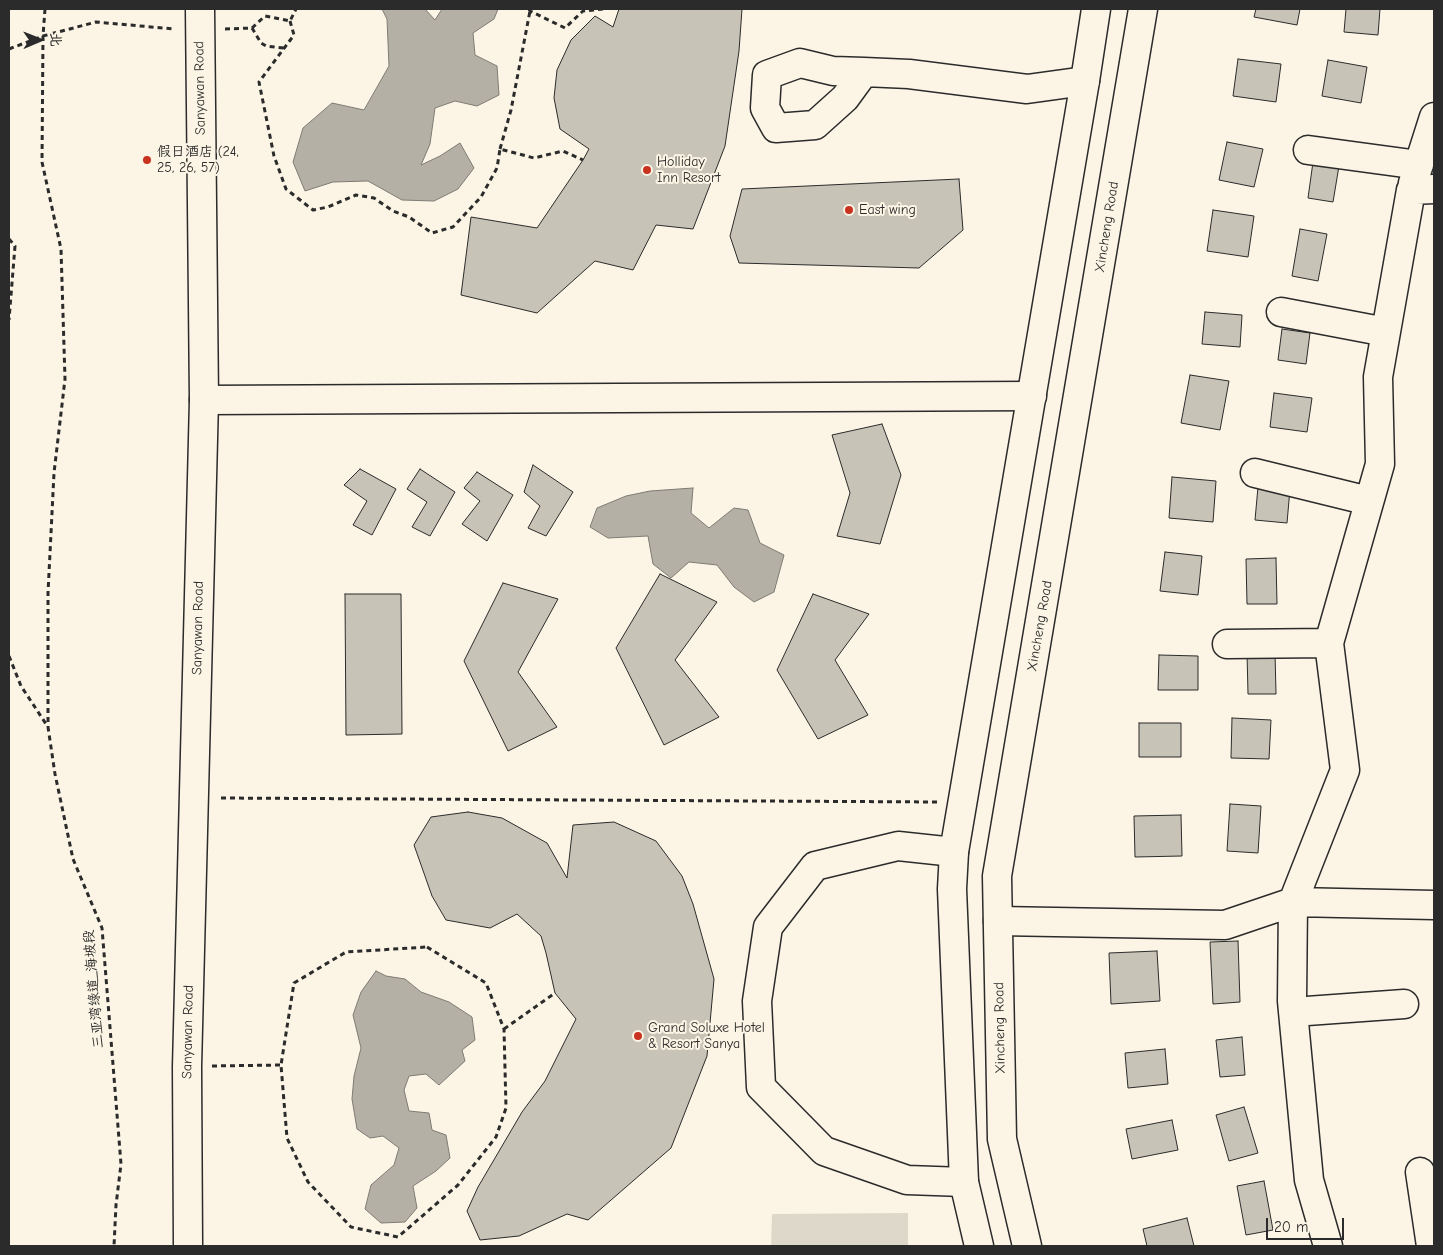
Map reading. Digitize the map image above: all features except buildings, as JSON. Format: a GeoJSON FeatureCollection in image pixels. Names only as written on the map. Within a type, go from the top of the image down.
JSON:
{"type":"FeatureCollection","features":[{"type":"Feature","properties":{"kind":"main road"},"geometry":{"type":"LineString","coordinates":[[979,1246],[964,1182],[952,888],[954,852],[1096,9]]}},
{"type":"Feature","properties":{"kind":"main road","name":"Xincheng Road"},"geometry":{"type":"LineString","coordinates":[[1027,1246],[1002,1139],[998,876],[1143,9]]}},
{"type":"Feature","properties":{"kind":"main road","name":"Sanyawan Road"},"geometry":{"type":"LineString","coordinates":[[188,1246],[187,1066],[204,400],[200,19]]}},
{"type":"Feature","properties":{"kind":"main road"},"geometry":{"type":"LineString","coordinates":[[864,72],[909,74],[1027,89],[1085,81]]}},
{"type":"Feature","properties":{"kind":"main road"},"geometry":{"type":"LineString","coordinates":[[1328,1246],[1309,1180],[1293,1012],[1293,902],[1345,770],[1329,643],[1380,464],[1378,377],[1386,332],[1422,190],[1419,165],[1434,117]]}},
{"type":"Feature","properties":{"kind":"main road"},"geometry":{"type":"LineString","coordinates":[[1308,150],[1419,165]]}},
{"type":"Feature","properties":{"kind":"main road"},"geometry":{"type":"LineString","coordinates":[[1280,312],[1386,332]]}},
{"type":"Feature","properties":{"kind":"main road"},"geometry":{"type":"LineString","coordinates":[[204,400],[1032,396]]}},
{"type":"Feature","properties":{"kind":"main road"},"geometry":{"type":"LineString","coordinates":[[1255,473],[1369,501]]}},
{"type":"Feature","properties":{"kind":"main road"},"geometry":{"type":"LineString","coordinates":[[1227,644],[1329,643]]}},
{"type":"Feature","properties":{"kind":"main road"},"geometry":{"type":"LineString","coordinates":[[954,852],[898,846],[815,866],[768,927],[757,1001],[761,1087],[824,1151],[907,1180],[964,1182]]}},
{"type":"Feature","properties":{"kind":"main road"},"geometry":{"type":"LineString","coordinates":[[998,921],[1225,926],[1293,902],[1434,905]]}},
{"type":"Feature","properties":{"kind":"main road"},"geometry":{"type":"LineString","coordinates":[[1293,1012],[1404,1004]]}},
{"type":"Feature","properties":{"kind":"main road"},"geometry":{"type":"LineString","coordinates":[[1420,1172],[1431,1246]]}},
{"type":"Feature","properties":{"kind":"path"},"geometry":{"type":"LineString","coordinates":[[46,9],[43,36],[42,162],[61,249],[65,379],[54,473],[48,593],[48,727]]}},
{"type":"Feature","properties":{"kind":"path"},"geometry":{"type":"LineString","coordinates":[[296,9],[290,21],[294,35],[259,82],[274,156],[286,190],[313,210],[328,207],[356,195],[374,198],[432,233],[453,227],[481,197],[497,168],[513,100],[529,10],[565,28],[583,11],[604,9]]}},
{"type":"Feature","properties":{"kind":"path"},"geometry":{"type":"LineString","coordinates":[[252,28],[265,16],[290,21]]}},
{"type":"Feature","properties":{"kind":"path"},"geometry":{"type":"LineString","coordinates":[[9,49],[43,36],[96,22],[154,28],[200,19],[252,28],[261,43],[266,46],[285,48]]}},
{"type":"Feature","properties":{"kind":"path"},"geometry":{"type":"LineString","coordinates":[[500,149],[534,158],[563,151],[583,160]]}},
{"type":"Feature","properties":{"kind":"path"},"geometry":{"type":"LineString","coordinates":[[9,239],[15,246],[9,320]]}},
{"type":"Feature","properties":{"kind":"path","name":"三亚湾绿道_海坡段"},"geometry":{"type":"LineString","coordinates":[[9,656],[21,686],[48,727],[55,774],[74,859],[102,928],[121,1164],[114,1246]]}},
{"type":"Feature","properties":{"kind":"path"},"geometry":{"type":"LineString","coordinates":[[194,797],[962,802]]}},
{"type":"Feature","properties":{"kind":"path"},"geometry":{"type":"LineString","coordinates":[[427,947],[486,982],[504,1029],[506,1108],[496,1137],[458,1185],[398,1237],[351,1227],[308,1182],[287,1138],[281,1065],[294,983],[346,952],[427,947]]}},
{"type":"Feature","properties":{"kind":"path"},"geometry":{"type":"LineString","coordinates":[[504,1029],[555,993]]}},
{"type":"Feature","properties":{"kind":"path"},"geometry":{"type":"LineString","coordinates":[[187,1066],[281,1065]]}},
{"type":"Feature","properties":{"kind":"shaded area"},"geometry":{"type":"Polygon","coordinates":[[[382,9],[425,9],[435,20],[442,9],[498,9],[494,19],[473,33],[475,55],[497,66],[499,95],[477,106],[455,101],[435,108],[430,144],[421,165],[460,143],[474,168],[458,189],[434,201],[402,200],[368,181],[333,182],[305,191],[293,162],[303,128],[332,103],[364,110],[389,66],[387,19],[382,9]]]}},
{"type":"Feature","properties":{"kind":"shaded area"},"geometry":{"type":"Polygon","coordinates":[[[693,488],[691,513],[709,528],[734,508],[748,510],[760,543],[784,555],[774,592],[754,602],[734,587],[717,565],[689,562],[671,578],[653,564],[648,536],[608,538],[590,527],[597,508],[626,496],[650,491],[693,488]]]}},
{"type":"Feature","properties":{"kind":"shaded area"},"geometry":{"type":"Polygon","coordinates":[[[376,971],[386,976],[405,979],[421,992],[449,1002],[472,1017],[475,1040],[462,1050],[465,1061],[439,1085],[426,1074],[409,1076],[404,1090],[409,1111],[429,1113],[432,1130],[446,1135],[450,1158],[436,1171],[413,1186],[417,1208],[405,1222],[381,1223],[365,1209],[371,1185],[394,1165],[399,1148],[383,1136],[370,1138],[357,1129],[352,1099],[354,1076],[361,1048],[353,1015],[361,992],[376,971]]]}},
{"type":"Feature","properties":{"kind":"shaded area"},"geometry":{"type":"Polygon","coordinates":[[[908,1213],[908,1246],[771,1246],[772,1214],[908,1213]]]}},
{"type":"Feature","properties":{"kind":"place","name":"假日酒店 (24, 25, 26, 57)"},"geometry":{"type":"Point","coordinates":[147,160]}},
{"type":"Feature","properties":{"kind":"place","name":"Holliday Inn Resort"},"geometry":{"type":"Point","coordinates":[647,170]}},
{"type":"Feature","properties":{"kind":"place","name":"East wing"},"geometry":{"type":"Point","coordinates":[849,210]}},
{"type":"Feature","properties":{"kind":"place","name":"Grand Soluxe Hotel & Resort Sanya"},"geometry":{"type":"Point","coordinates":[638,1036]}}]}
